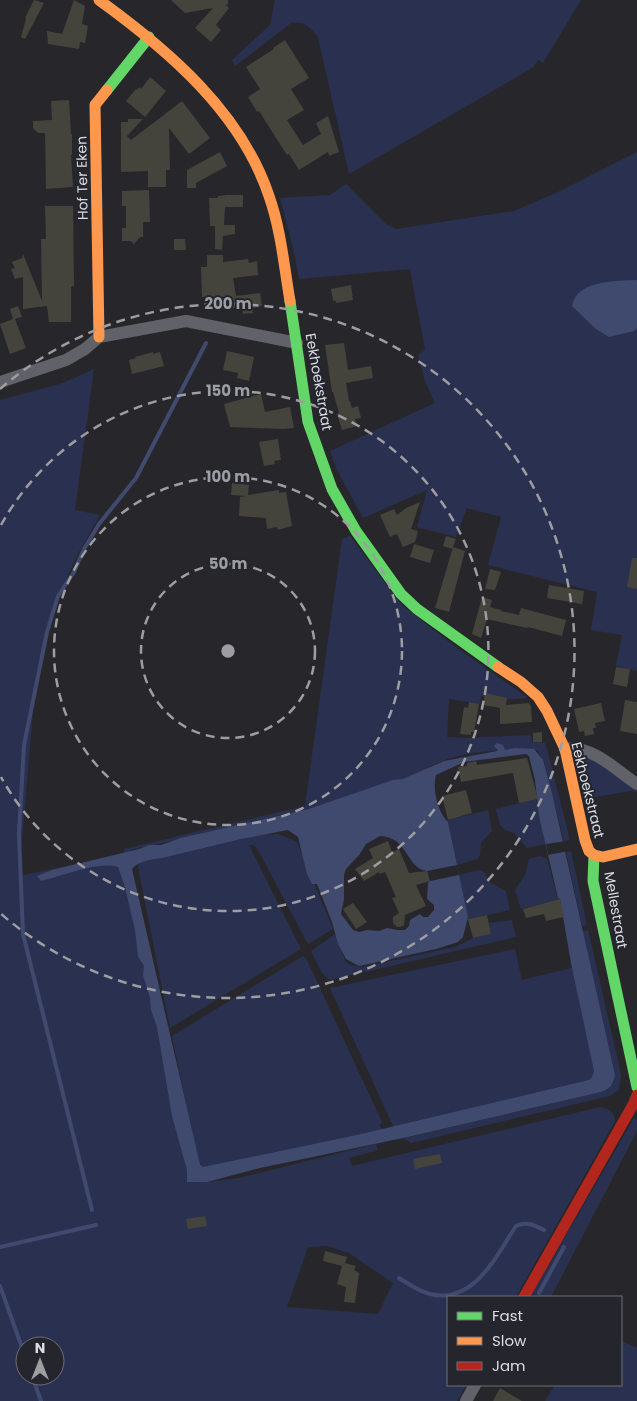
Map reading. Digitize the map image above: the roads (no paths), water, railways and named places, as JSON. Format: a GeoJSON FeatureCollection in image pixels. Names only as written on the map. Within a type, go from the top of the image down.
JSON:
{"type":"FeatureCollection","features":[{"type":"Feature","properties":{"kind":"street","name":"Eekhoekstraat"},"geometry":{"type":"LineString","coordinates":[[99,0],[149,37],[210,96],[236,131],[257,167],[268,192],[280,238],[308,422],[329,481],[346,514],[396,588],[417,609],[521,682],[538,697],[547,711],[565,750],[585,840],[589,851],[594,855]]}},
{"type":"Feature","properties":{"kind":"street","name":"Hof Ter Eken"},"geometry":{"type":"LineString","coordinates":[[100,337],[95,104],[149,37]]}},
{"type":"Feature","properties":{"kind":"street"},"geometry":{"type":"LineString","coordinates":[[0,382],[66,360],[85,349],[100,337],[186,320],[296,343]]}},
{"type":"Feature","properties":{"kind":"street"},"geometry":{"type":"LineString","coordinates":[[565,750],[574,748],[591,753],[637,784]]}},
{"type":"Feature","properties":{"kind":"street"},"geometry":{"type":"LineString","coordinates":[[594,855],[603,857],[637,849]]}},
{"type":"Feature","properties":{"kind":"street","name":"Mellestraat"},"geometry":{"type":"LineString","coordinates":[[594,855],[593,881],[637,1087]]}},
{"type":"Feature","properties":{"kind":"street"},"geometry":{"type":"LineString","coordinates":[[525,1296],[637,1094]]}},
{"type":"Feature","properties":{"kind":"street"},"geometry":{"type":"LineString","coordinates":[[466,1401],[474,1386]]}},
{"type":"Feature","properties":{"kind":"waterway"},"geometry":{"type":"LineString","coordinates":[[92,1210],[23,934],[19,834],[24,745],[47,632],[58,596],[74,572],[84,549],[99,524],[136,478],[206,343]]}},
{"type":"Feature","properties":{"kind":"waterway"},"geometry":{"type":"LineString","coordinates":[[399,1278],[430,1294],[446,1295],[459,1292],[471,1285],[492,1264],[516,1226],[527,1224],[544,1230]]}},
{"type":"Feature","properties":{"kind":"waterway"},"geometry":{"type":"LineString","coordinates":[[0,1247],[96,1225]]}},
{"type":"Feature","properties":{"kind":"waterway"},"geometry":{"type":"LineString","coordinates":[[539,1293],[564,1247]]}},
{"type":"Feature","properties":{"kind":"waterway"},"geometry":{"type":"LineString","coordinates":[[0,1286],[18,1336]]}},
{"type":"Feature","properties":{"kind":"waterway"},"geometry":{"type":"LineString","coordinates":[[36,1386],[41,1401]]}}]}
